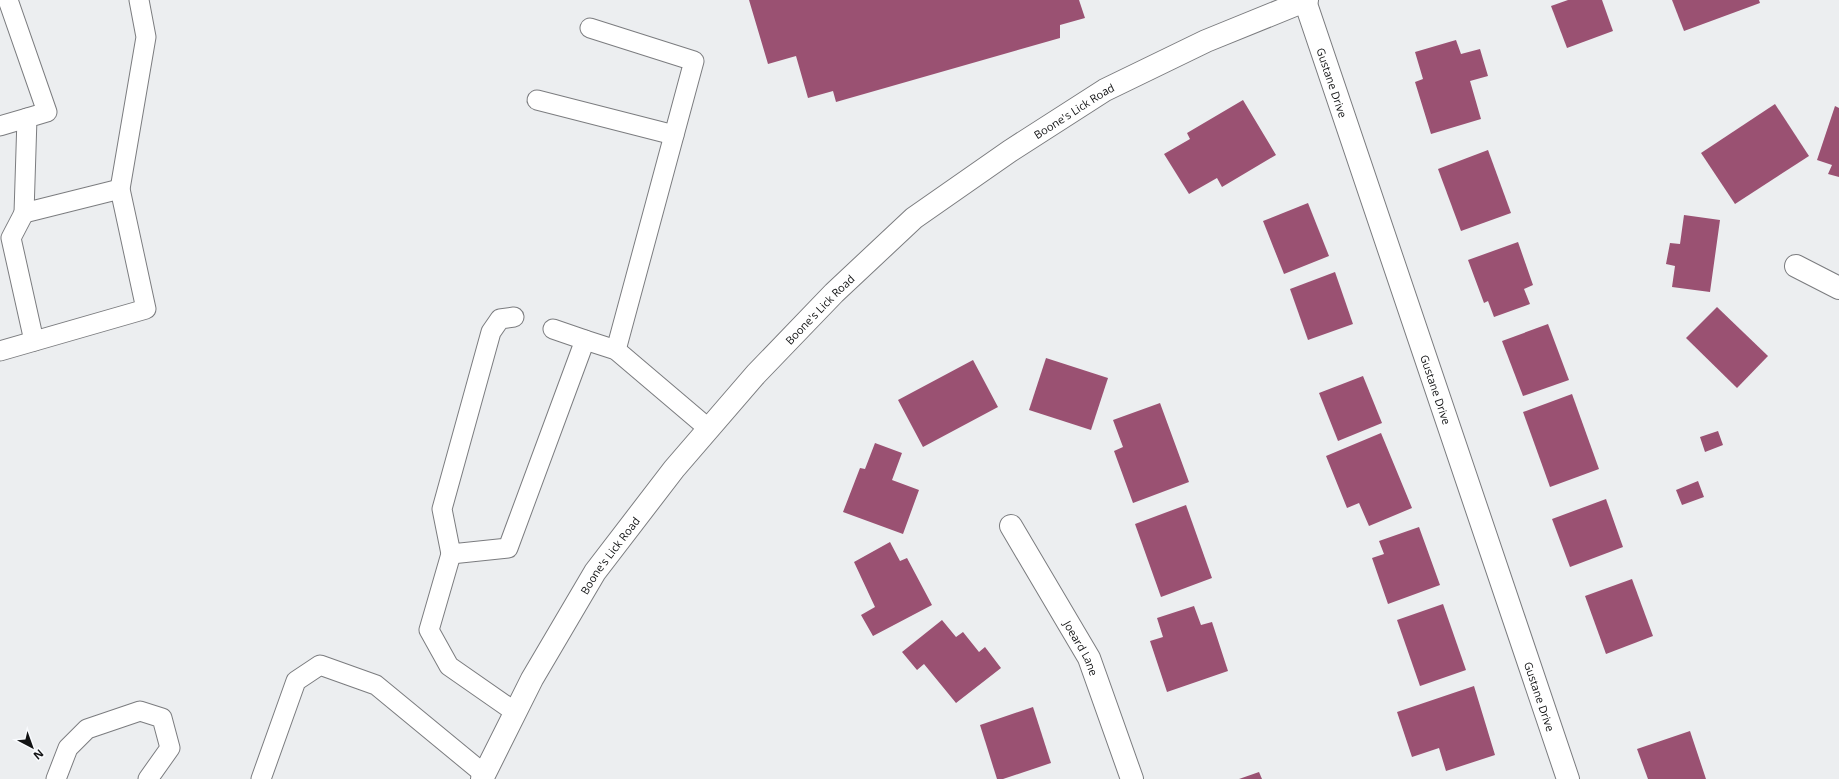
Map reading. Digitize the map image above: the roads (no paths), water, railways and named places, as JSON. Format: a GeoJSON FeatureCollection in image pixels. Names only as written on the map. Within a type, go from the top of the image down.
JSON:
{"type":"FeatureCollection","features":[{"type":"Feature","properties":{"kind":"street","name":"Boone's Lick Road"},"geometry":{"type":"LineString","coordinates":[[483,777],[532,679],[595,572],[674,469],[756,374],[834,293],[914,218],[1010,151],[1105,90],[1206,42],[1306,0]]}},
{"type":"Feature","properties":{"kind":"street","name":"Gustane Drive"},"geometry":{"type":"LineString","coordinates":[[1306,0],[1568,779]]}},
{"type":"Feature","properties":{"kind":"street"},"geometry":{"type":"LineString","coordinates":[[1796,266],[1839,288]]}},
{"type":"Feature","properties":{"kind":"street","name":"Joeard Lane"},"geometry":{"type":"LineString","coordinates":[[1011,526],[1089,658],[1132,779]]}},
{"type":"Feature","properties":{"kind":"lane"},"geometry":{"type":"LineString","coordinates":[[0,126],[47,112],[8,0]]}},
{"type":"Feature","properties":{"kind":"lane"},"geometry":{"type":"LineString","coordinates":[[0,351],[146,309],[120,189],[146,37],[139,0]]}},
{"type":"Feature","properties":{"kind":"lane"},"geometry":{"type":"LineString","coordinates":[[590,28],[694,61],[616,350]]}},
{"type":"Feature","properties":{"kind":"lane"},"geometry":{"type":"LineString","coordinates":[[537,100],[674,135]]}},
{"type":"Feature","properties":{"kind":"lane"},"geometry":{"type":"LineString","coordinates":[[27,118],[24,212],[12,238],[34,341]]}},
{"type":"Feature","properties":{"kind":"lane"},"geometry":{"type":"LineString","coordinates":[[24,212],[120,189]]}},
{"type":"Feature","properties":{"kind":"lane"},"geometry":{"type":"LineString","coordinates":[[514,317],[500,319],[491,332],[446,494],[442,509],[451,554],[429,630],[449,666],[515,712]]}},
{"type":"Feature","properties":{"kind":"lane"},"geometry":{"type":"LineString","coordinates":[[553,329],[616,350],[709,429]]}},
{"type":"Feature","properties":{"kind":"lane"},"geometry":{"type":"LineString","coordinates":[[451,554],[508,548],[585,340]]}},
{"type":"Feature","properties":{"kind":"lane"},"geometry":{"type":"LineString","coordinates":[[261,779],[296,681],[320,665],[376,685],[483,777]]}},
{"type":"Feature","properties":{"kind":"lane"},"geometry":{"type":"LineString","coordinates":[[56,779],[68,748],[87,729],[140,711],[162,718],[170,748],[148,779]]}}]}
